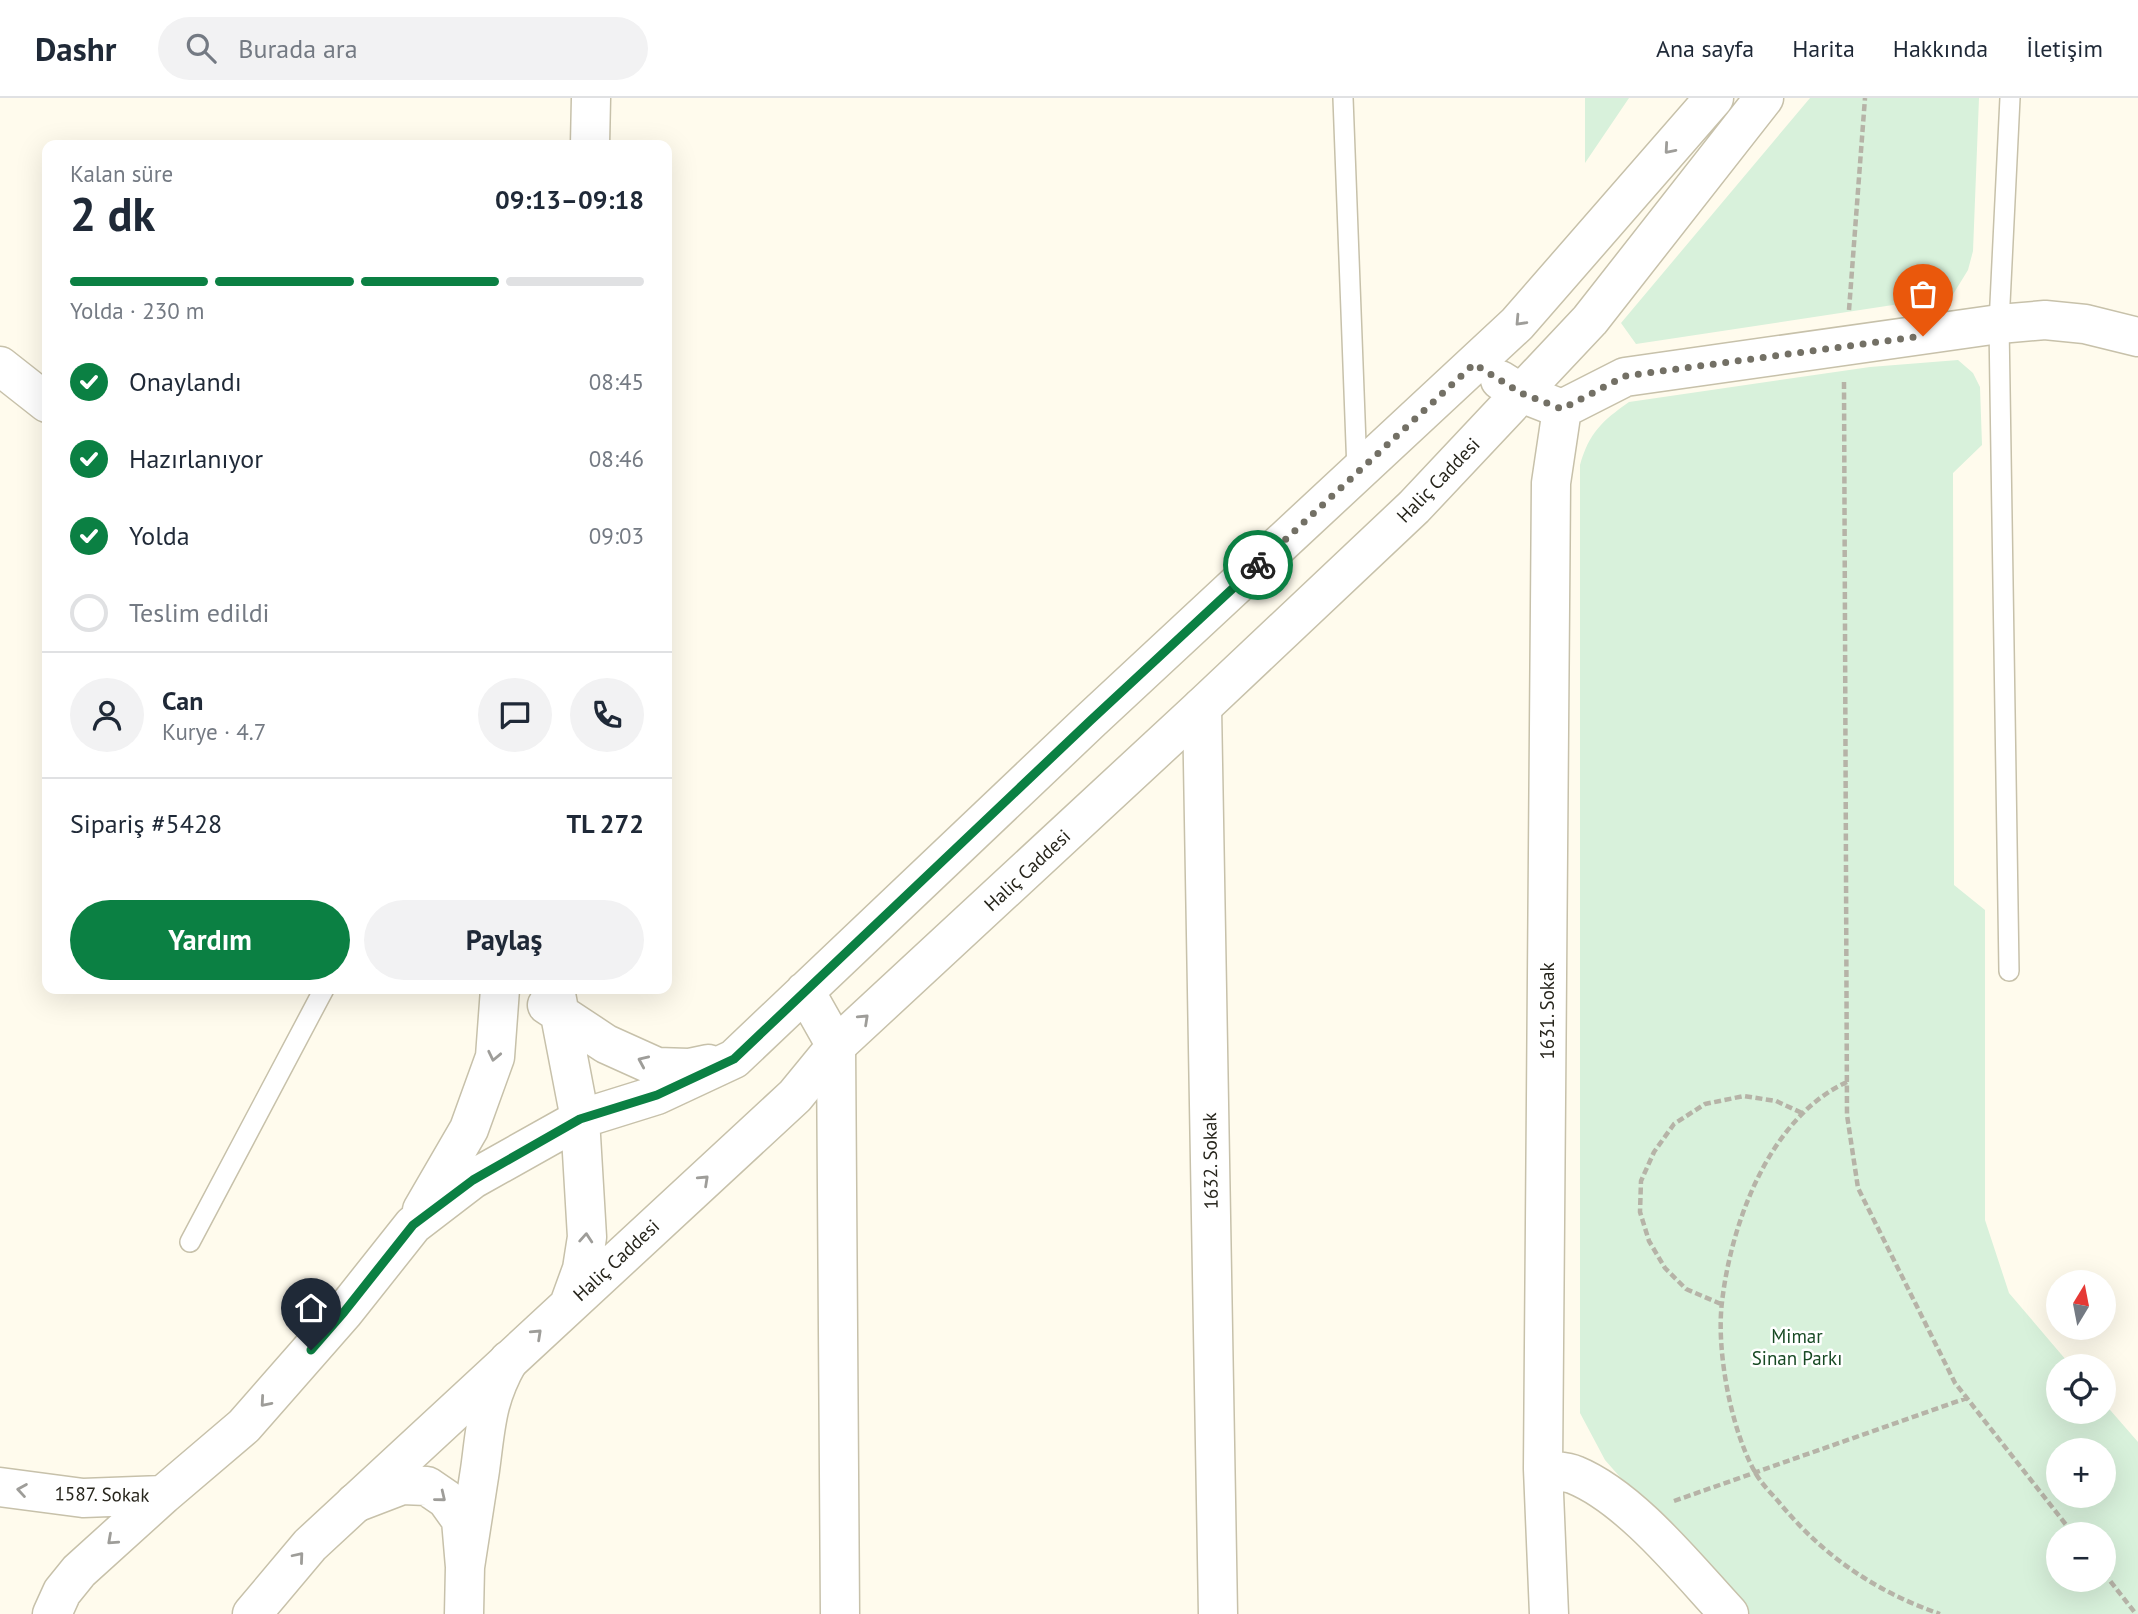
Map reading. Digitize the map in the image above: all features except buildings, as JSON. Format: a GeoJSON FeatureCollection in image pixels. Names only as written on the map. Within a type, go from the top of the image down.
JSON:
{"type":"FeatureCollection","features":[{"type":"Feature","properties":{"kind":"main road"},"geometry":{"type":"LineString","coordinates":[[590,140],[592,98]]}},
{"type":"Feature","properties":{"kind":"main road"},"geometry":{"type":"LineString","coordinates":[[413,1225],[473,1180],[580,1119],[657,1095],[734,1059],[1090,721],[1517,324],[1714,98]]}},
{"type":"Feature","properties":{"kind":"main road","name":"Haliç Caddesi"},"geometry":{"type":"LineString","coordinates":[[254,1612],[310,1545],[795,1096],[836,1046],[1414,507],[1590,320],[1764,98]]}},
{"type":"Feature","properties":{"kind":"main road"},"geometry":{"type":"LineString","coordinates":[[1474,364],[1521,393],[1562,409],[1625,376],[1999,324],[2045,320],[2085,324],[2138,337]]}},
{"type":"Feature","properties":{"kind":"main road"},"geometry":{"type":"LineString","coordinates":[[0,366],[42,398]]}},
{"type":"Feature","properties":{"kind":"main road","name":"1631. Sokak"},"geometry":{"type":"LineString","coordinates":[[1549,1614],[1543,1469],[1551,484],[1562,409]]}},
{"type":"Feature","properties":{"kind":"main road","name":"1632. Sokak"},"geometry":{"type":"LineString","coordinates":[[1202,707],[1218,1614]]}},
{"type":"Feature","properties":{"kind":"main road"},"geometry":{"type":"LineString","coordinates":[[806,991],[836,1046],[840,1614]]}},
{"type":"Feature","properties":{"kind":"main road"},"geometry":{"type":"LineString","coordinates":[[52,1614],[62,1592],[79,1571],[163,1494],[244,1426],[344,1312],[413,1225],[469,1129],[495,1057],[500,994]]}},
{"type":"Feature","properties":{"kind":"main road"},"geometry":{"type":"LineString","coordinates":[[533,994],[557,1000],[606,1044],[657,1067],[689,1068],[734,1059]]}},
{"type":"Feature","properties":{"kind":"main road"},"geometry":{"type":"LineString","coordinates":[[557,1000],[580,1119],[587,1237],[582,1269],[569,1304]]}},
{"type":"Feature","properties":{"kind":"main road"},"geometry":{"type":"LineString","coordinates":[[465,1567],[484,1426],[490,1399],[509,1360]]}},
{"type":"Feature","properties":{"kind":"main road"},"geometry":{"type":"LineString","coordinates":[[1543,1469],[1573,1474],[1602,1489],[1660,1540],[1729,1614]]}},
{"type":"Feature","properties":{"kind":"main road"},"geometry":{"type":"LineString","coordinates":[[355,1503],[402,1485],[427,1486],[446,1499],[461,1520],[465,1567],[464,1614]]}},
{"type":"Feature","properties":{"kind":"main road","name":"1587. Sokak"},"geometry":{"type":"LineString","coordinates":[[0,1487],[83,1498],[163,1494]]}},
{"type":"Feature","properties":{"kind":"lane"},"geometry":{"type":"LineString","coordinates":[[1343,98],[1357,473]]}},
{"type":"Feature","properties":{"kind":"lane"},"geometry":{"type":"LineString","coordinates":[[2009,971],[1999,324],[2010,98]]}},
{"type":"Feature","properties":{"kind":"lane"},"geometry":{"type":"LineString","coordinates":[[190,1242],[321,994]]}},
{"type":"Feature","properties":{"kind":"path"},"geometry":{"type":"LineString","coordinates":[[1865,98],[1844,403],[1847,1115],[1858,1188],[1955,1383],[2064,1522]]}},
{"type":"Feature","properties":{"kind":"path"},"geometry":{"type":"LineString","coordinates":[[1847,1082],[1826,1091],[1802,1113],[1776,1146],[1756,1181],[1735,1238],[1721,1304],[1724,1372],[1736,1425],[1755,1473],[1802,1530],[1853,1572],[1917,1606],[1940,1614]]}},
{"type":"Feature","properties":{"kind":"path"},"geometry":{"type":"LineString","coordinates":[[1721,1304],[1686,1289],[1665,1268],[1649,1241],[1640,1212],[1641,1181],[1654,1152],[1674,1124],[1705,1104],[1744,1096],[1776,1101],[1802,1113]]}},
{"type":"Feature","properties":{"kind":"path"},"geometry":{"type":"LineString","coordinates":[[1633,1516],[1967,1398]]}},
{"type":"Feature","properties":{"kind":"path"},"geometry":{"type":"LineString","coordinates":[[2116,1588],[2136,1614]]}},
{"type":"Feature","properties":{"kind":"green space"},"geometry":{"type":"Polygon","coordinates":[[[1585,98],[1629,98],[1585,163],[1585,98]]]}},
{"type":"Feature","properties":{"kind":"green space"},"geometry":{"type":"Polygon","coordinates":[[[1810,98],[1979,98],[1973,251],[1968,270],[1952,296],[1636,344],[1621,323],[1810,98]]]}},
{"type":"Feature","properties":{"kind":"green space","name":"Mimar Sinan Parkı"},"geometry":{"type":"Polygon","coordinates":[[[1958,360],[1973,373],[1980,387],[1982,445],[1953,473],[1954,885],[1985,910],[1985,1220],[2009,1293],[2046,1336],[2046,1340],[2061,1354],[2046,1354],[2046,1424],[2116,1424],[2116,1417],[2138,1442],[2138,1614],[1749,1614],[1605,1460],[1580,1413],[1580,465],[1592,436],[1611,415],[1629,402],[1870,367],[1958,360]]]}},
{"type":"Feature","properties":{"kind":"way so far"},"geometry":{"type":"LineString","coordinates":[[1258,565],[1474,364],[1521,393],[1562,409],[1625,376],[1923,336]]}},
{"type":"Feature","properties":{"kind":"route"},"geometry":{"type":"LineString","coordinates":[[311,1350],[413,1225],[473,1180],[580,1119],[657,1095],[734,1059],[1258,565]]}}]}
